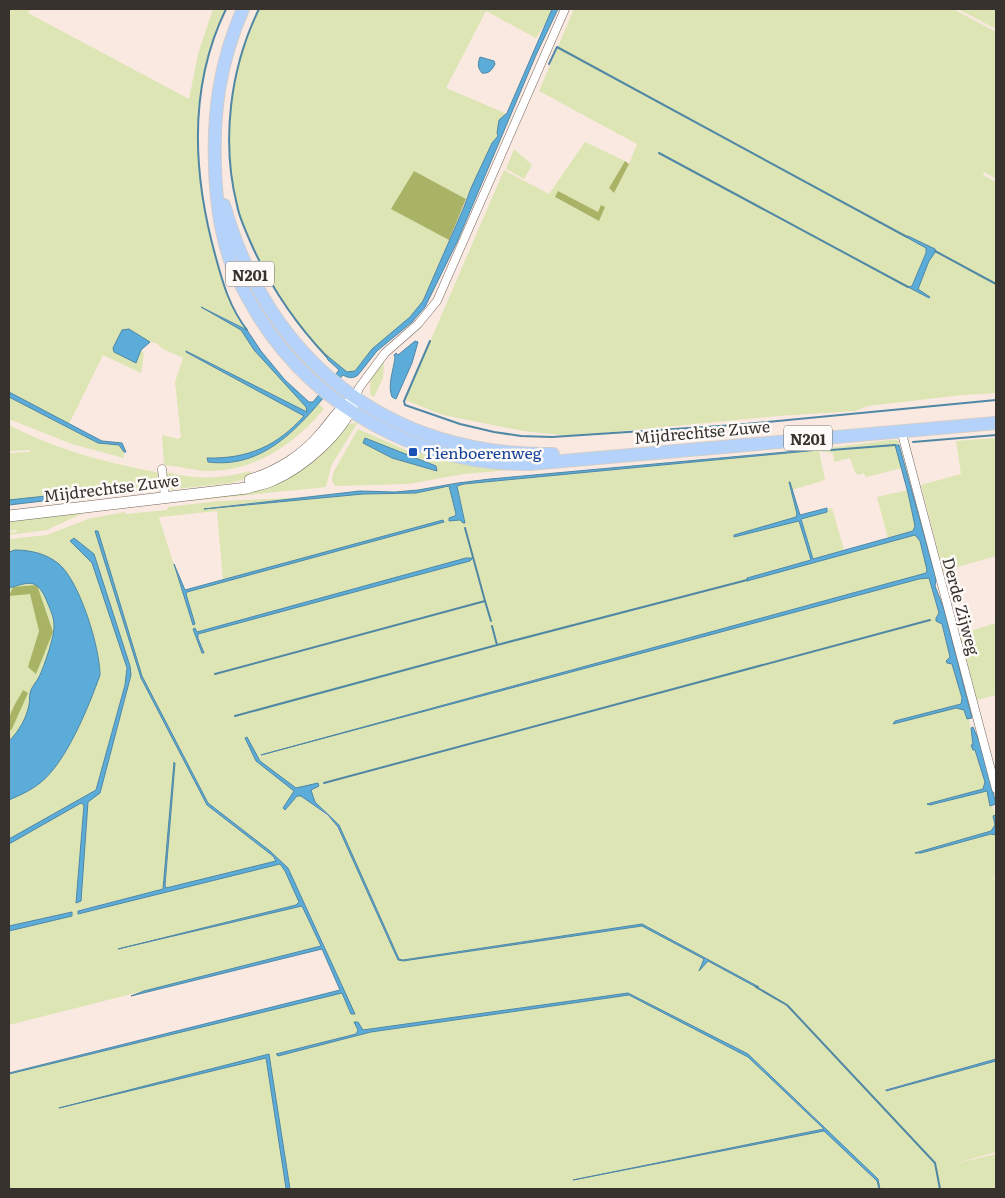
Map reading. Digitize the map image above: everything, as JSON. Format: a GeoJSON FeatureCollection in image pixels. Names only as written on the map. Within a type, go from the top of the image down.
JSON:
{"type":"FeatureCollection","features":[{"type":"Feature","properties":{"kind":"main road","name":"N201"},"geometry":{"type":"LineString","coordinates":[[243,9],[228,46],[218,87],[214,130],[215,168],[225,207],[237,244],[258,290],[281,325],[347,409]]}},
{"type":"Feature","properties":{"kind":"main road","name":"N201"},"geometry":{"type":"LineString","coordinates":[[329,386],[355,398]]}},
{"type":"Feature","properties":{"kind":"main road","name":"Mijdrechtse Zuwe"},"geometry":{"type":"LineString","coordinates":[[355,398],[378,413],[414,431],[475,448],[517,454],[620,455]]}},
{"type":"Feature","properties":{"kind":"main road","name":"Mijdrechtse Zuwe"},"geometry":{"type":"LineString","coordinates":[[347,409],[388,433],[417,446],[472,460],[505,464],[584,460],[620,455],[996,423]]}},
{"type":"Feature","properties":{"kind":"street"},"geometry":{"type":"LineString","coordinates":[[355,398],[359,388],[385,353],[425,317],[441,293],[565,9]]}},
{"type":"Feature","properties":{"kind":"street","name":"Mijdrechtse Zuwe"},"geometry":{"type":"LineString","coordinates":[[9,516],[246,488],[271,481],[296,468],[329,438],[355,398]]}},
{"type":"Feature","properties":{"kind":"street","name":"Derde Zijweg"},"geometry":{"type":"LineString","coordinates":[[901,430],[996,789]]}},
{"type":"Feature","properties":{"kind":"street"},"geometry":{"type":"LineString","coordinates":[[162,469],[165,497]]}},
{"type":"Feature","properties":{"kind":"green space"},"geometry":{"type":"Polygon","coordinates":[[[9,9],[30,9],[28,13],[189,99],[198,54],[213,9],[226,9],[205,69],[200,100],[199,164],[208,227],[224,286],[241,322],[247,330],[202,308],[241,330],[254,350],[306,407],[307,413],[186,352],[305,416],[283,435],[261,449],[236,456],[207,458],[227,462],[243,460],[256,455],[268,449],[290,432],[318,403],[324,409],[300,433],[274,453],[243,466],[209,471],[164,465],[162,435],[178,439],[181,437],[175,382],[183,358],[163,349],[156,343],[150,342],[129,329],[122,331],[113,348],[114,352],[141,350],[144,354],[141,373],[103,355],[69,424],[9,392],[9,9]]]}},
{"type":"Feature","properties":{"kind":"green space"},"geometry":{"type":"Polygon","coordinates":[[[259,9],[552,9],[536,38],[486,11],[446,88],[507,114],[499,120],[498,136],[492,143],[466,199],[414,171],[392,209],[449,240],[423,301],[410,317],[355,371],[347,373],[331,360],[290,313],[268,278],[242,222],[236,204],[230,155],[231,105],[241,56],[259,9]]]}},
{"type":"Feature","properties":{"kind":"green space"},"geometry":{"type":"Polygon","coordinates":[[[574,9],[953,9],[996,32],[996,179],[984,172],[983,175],[996,182],[996,393],[868,406],[855,411],[777,416],[571,436],[523,431],[443,415],[405,400],[504,170],[549,194],[585,142],[625,161],[609,188],[614,193],[629,164],[637,144],[539,91],[574,9]],[[558,191],[556,198],[599,221],[598,212],[558,191]],[[922,246],[926,248],[926,253],[912,286],[909,287],[929,297],[917,289],[935,249],[922,246]]]}},
{"type":"Feature","properties":{"kind":"green space"},"geometry":{"type":"Polygon","coordinates":[[[958,9],[996,9],[996,29],[958,9]]]}},
{"type":"Feature","properties":{"kind":"green space"},"geometry":{"type":"Polygon","coordinates":[[[514,149],[532,165],[524,179],[506,169],[514,149]]]}},
{"type":"Feature","properties":{"kind":"green space"},"geometry":{"type":"Polygon","coordinates":[[[625,161],[629,164],[614,193],[609,188],[625,161]]]}},
{"type":"Feature","properties":{"kind":"green space"},"geometry":{"type":"Polygon","coordinates":[[[414,171],[466,199],[449,240],[391,209],[414,171]]]}},
{"type":"Feature","properties":{"kind":"green space"},"geometry":{"type":"Polygon","coordinates":[[[558,191],[598,212],[601,205],[605,207],[599,221],[555,197],[558,191]]]}},
{"type":"Feature","properties":{"kind":"green space"},"geometry":{"type":"Polygon","coordinates":[[[384,361],[383,378],[374,397],[371,396],[371,380],[384,361]]]}},
{"type":"Feature","properties":{"kind":"green space"},"geometry":{"type":"Polygon","coordinates":[[[9,397],[98,443],[119,445],[124,452],[124,458],[72,444],[9,419],[9,397]]]}},
{"type":"Feature","properties":{"kind":"green space"},"geometry":{"type":"Polygon","coordinates":[[[358,422],[331,466],[326,487],[189,501],[288,478],[308,466],[325,452],[346,425],[358,422]]]}},
{"type":"Feature","properties":{"kind":"green space"},"geometry":{"type":"Polygon","coordinates":[[[9,425],[64,449],[121,465],[160,473],[161,488],[93,495],[93,491],[9,500],[9,453],[30,452],[30,450],[9,451],[9,425]]]}},
{"type":"Feature","properties":{"kind":"green space"},"geometry":{"type":"Polygon","coordinates":[[[358,429],[415,454],[543,467],[464,474],[408,484],[335,486],[332,480],[333,473],[358,429]],[[363,443],[392,458],[436,471],[363,443]]]}},
{"type":"Feature","properties":{"kind":"green space"},"geometry":{"type":"Polygon","coordinates":[[[996,438],[996,556],[943,571],[921,485],[961,474],[956,441],[996,438]]]}},
{"type":"Feature","properties":{"kind":"green space"},"geometry":{"type":"Polygon","coordinates":[[[897,440],[899,445],[895,445],[902,468],[866,477],[864,473],[858,475],[855,472],[850,458],[834,462],[833,453],[819,451],[825,480],[792,490],[789,482],[797,514],[796,517],[734,536],[799,521],[811,560],[747,578],[747,581],[915,535],[920,541],[927,570],[926,573],[261,755],[919,579],[929,578],[950,657],[946,661],[952,664],[962,698],[961,704],[895,721],[894,723],[956,708],[964,710],[969,719],[973,745],[985,782],[983,789],[927,804],[930,805],[987,791],[990,806],[992,805],[995,815],[993,816],[995,825],[991,831],[917,853],[991,834],[996,835],[996,876],[993,878],[996,879],[996,1059],[886,1089],[886,1091],[996,1061],[996,1152],[950,1165],[996,1154],[996,1189],[880,1189],[878,1179],[748,1054],[628,993],[363,1030],[358,1022],[355,1023],[358,1030],[356,1034],[276,1054],[278,1056],[371,1032],[629,995],[748,1057],[824,1129],[573,1180],[825,1131],[877,1182],[879,1189],[290,1189],[268,1054],[137,1089],[266,1058],[287,1189],[9,1189],[9,1074],[342,993],[351,1014],[354,1014],[288,868],[270,851],[208,803],[142,676],[96,531],[141,678],[207,805],[273,856],[276,862],[166,888],[175,763],[163,889],[78,910],[78,914],[280,864],[300,902],[296,905],[134,946],[302,906],[321,946],[9,1025],[9,931],[72,915],[71,912],[9,926],[9,844],[81,803],[84,805],[76,903],[80,901],[88,802],[100,793],[131,675],[130,666],[94,554],[74,538],[71,541],[92,563],[127,669],[125,685],[96,790],[9,839],[9,539],[47,535],[88,519],[125,512],[126,514],[167,510],[168,507],[218,501],[315,497],[205,508],[363,494],[416,493],[449,486],[456,514],[449,520],[456,519],[465,522],[457,485],[897,440]],[[217,511],[160,517],[193,625],[187,592],[444,521],[223,580],[217,511]],[[466,558],[197,632],[194,629],[204,653],[198,634],[473,559],[466,558]],[[245,738],[256,761],[294,791],[283,808],[285,810],[297,795],[301,796],[334,821],[346,845],[339,825],[315,802],[311,790],[318,783],[296,788],[260,761],[245,738]],[[357,867],[398,960],[403,961],[642,926],[704,959],[699,971],[708,961],[758,987],[642,924],[403,960],[399,959],[357,867]]]}},
{"type":"Feature","properties":{"kind":"green space"},"geometry":{"type":"Polygon","coordinates":[[[251,471],[251,477],[231,483],[167,490],[166,472],[209,478],[251,471]]]}},
{"type":"Feature","properties":{"kind":"green space"},"geometry":{"type":"Polygon","coordinates":[[[908,490],[915,526],[914,531],[888,538],[877,497],[908,490]]]}},
{"type":"Feature","properties":{"kind":"green space"},"geometry":{"type":"Polygon","coordinates":[[[832,508],[844,550],[813,559],[801,519],[827,512],[827,510],[832,508]]]}},
{"type":"Feature","properties":{"kind":"green space"},"geometry":{"type":"Polygon","coordinates":[[[83,513],[47,530],[9,535],[9,533],[17,532],[17,530],[9,531],[9,521],[83,513]]]}},
{"type":"Feature","properties":{"kind":"green space"},"geometry":{"type":"Polygon","coordinates":[[[37,585],[53,632],[36,674],[28,667],[39,631],[30,594],[9,596],[13,587],[37,585]]]}},
{"type":"Feature","properties":{"kind":"green space"},"geometry":{"type":"Polygon","coordinates":[[[996,623],[996,695],[977,700],[960,634],[996,623]]]}},
{"type":"Feature","properties":{"kind":"green space"},"geometry":{"type":"Polygon","coordinates":[[[23,690],[28,693],[11,731],[9,726],[10,715],[23,690]]]}},
{"type":"Feature","properties":{"kind":"water"},"geometry":{"type":"Polygon","coordinates":[[[552,9],[558,9],[536,55],[457,242],[425,307],[412,322],[377,351],[358,375],[350,378],[343,375],[316,407],[286,437],[269,449],[251,458],[230,462],[208,462],[207,458],[236,456],[261,449],[283,435],[304,416],[186,351],[307,412],[306,407],[254,350],[241,330],[201,307],[247,330],[261,351],[285,380],[309,402],[313,402],[339,370],[328,360],[325,354],[347,372],[355,371],[372,349],[410,317],[423,301],[471,188],[492,143],[498,136],[499,120],[507,113],[552,9]]]}},
{"type":"Feature","properties":{"kind":"water"},"geometry":{"type":"Polygon","coordinates":[[[480,57],[494,61],[495,64],[491,70],[484,73],[480,71],[478,65],[480,57]]]}},
{"type":"Feature","properties":{"kind":"water"},"geometry":{"type":"Polygon","coordinates":[[[908,236],[936,251],[929,261],[918,289],[929,298],[908,287],[912,286],[926,253],[926,248],[906,237],[908,236]]]}},
{"type":"Feature","properties":{"kind":"water"},"geometry":{"type":"Polygon","coordinates":[[[129,329],[150,342],[141,350],[136,363],[114,352],[113,348],[122,330],[129,329]]]}},
{"type":"Feature","properties":{"kind":"water"},"geometry":{"type":"Polygon","coordinates":[[[415,341],[418,342],[412,363],[396,399],[392,397],[390,387],[394,355],[396,353],[398,355],[415,341]]]}},
{"type":"Feature","properties":{"kind":"water"},"geometry":{"type":"Polygon","coordinates":[[[9,392],[102,441],[122,443],[126,452],[119,445],[98,443],[9,397],[9,392]]]}},
{"type":"Feature","properties":{"kind":"water"},"geometry":{"type":"Polygon","coordinates":[[[365,438],[436,466],[437,471],[392,458],[363,443],[365,438]]]}},
{"type":"Feature","properties":{"kind":"water"},"geometry":{"type":"Polygon","coordinates":[[[895,445],[899,445],[936,578],[935,586],[944,609],[972,718],[967,719],[964,710],[956,708],[893,724],[895,721],[961,704],[962,698],[952,664],[946,661],[950,657],[942,624],[936,621],[939,613],[929,578],[919,579],[261,755],[926,573],[927,570],[920,541],[915,535],[747,581],[747,578],[811,560],[799,521],[734,537],[734,535],[796,517],[797,514],[789,482],[800,515],[827,508],[827,512],[801,519],[813,559],[913,531],[915,526],[895,445]]]}},
{"type":"Feature","properties":{"kind":"water"},"geometry":{"type":"Polygon","coordinates":[[[819,449],[464,484],[457,486],[465,523],[460,520],[449,521],[449,518],[456,514],[449,486],[416,493],[363,494],[204,509],[360,491],[395,492],[418,490],[490,479],[819,449]]]}},
{"type":"Feature","properties":{"kind":"water"},"geometry":{"type":"Polygon","coordinates":[[[93,491],[93,495],[9,505],[9,500],[93,491]]]}},
{"type":"Feature","properties":{"kind":"water"},"geometry":{"type":"Polygon","coordinates":[[[443,520],[444,522],[187,592],[195,624],[193,625],[174,564],[185,590],[443,520]]]}},
{"type":"Feature","properties":{"kind":"water"},"geometry":{"type":"Polygon","coordinates":[[[95,531],[98,531],[142,676],[208,803],[270,851],[288,868],[355,1014],[351,1014],[342,993],[9,1074],[340,990],[322,949],[131,996],[144,991],[321,946],[302,906],[118,949],[296,905],[299,902],[280,864],[78,914],[78,911],[163,889],[174,762],[166,888],[276,861],[273,856],[207,805],[141,678],[95,531]]]}},
{"type":"Feature","properties":{"kind":"water"},"geometry":{"type":"Polygon","coordinates":[[[74,538],[94,554],[130,666],[131,675],[100,793],[88,802],[81,901],[76,903],[84,805],[81,803],[9,844],[9,839],[96,790],[125,685],[127,668],[92,563],[70,541],[74,538]]]}},
{"type":"Feature","properties":{"kind":"water"},"geometry":{"type":"Polygon","coordinates":[[[15,550],[44,555],[59,564],[67,573],[81,600],[93,633],[100,675],[76,733],[59,762],[40,783],[29,791],[9,800],[9,741],[19,729],[26,715],[30,692],[39,677],[46,659],[53,636],[54,625],[50,608],[39,587],[26,583],[9,588],[9,552],[15,550]]]}},
{"type":"Feature","properties":{"kind":"water"},"geometry":{"type":"Polygon","coordinates":[[[466,558],[473,558],[470,561],[198,634],[204,653],[202,653],[193,629],[195,628],[197,632],[466,558]]]}},
{"type":"Feature","properties":{"kind":"water"},"geometry":{"type":"Polygon","coordinates":[[[973,727],[981,745],[996,804],[990,806],[987,791],[930,805],[927,804],[983,789],[985,782],[975,750],[973,750],[971,745],[973,745],[971,728],[973,727]]]}},
{"type":"Feature","properties":{"kind":"water"},"geometry":{"type":"Polygon","coordinates":[[[247,737],[260,761],[296,788],[318,783],[319,786],[311,790],[315,802],[339,825],[399,959],[403,960],[642,924],[759,987],[708,961],[699,971],[704,959],[642,926],[403,961],[398,960],[338,827],[328,815],[301,796],[297,796],[285,810],[283,808],[294,791],[256,761],[245,738],[247,737]]]}},
{"type":"Feature","properties":{"kind":"water"},"geometry":{"type":"Polygon","coordinates":[[[996,815],[996,835],[991,834],[915,853],[991,831],[995,825],[993,816],[996,815]]]}},
{"type":"Feature","properties":{"kind":"water"},"geometry":{"type":"Polygon","coordinates":[[[72,912],[72,916],[9,931],[9,926],[72,912]]]}},
{"type":"Feature","properties":{"kind":"water"},"geometry":{"type":"Polygon","coordinates":[[[628,993],[748,1054],[878,1179],[880,1189],[877,1181],[824,1131],[573,1180],[824,1129],[748,1057],[629,995],[371,1032],[278,1056],[276,1054],[356,1034],[358,1030],[354,1022],[358,1022],[363,1030],[628,993]]]}},
{"type":"Feature","properties":{"kind":"water"},"geometry":{"type":"Polygon","coordinates":[[[269,1054],[290,1189],[286,1188],[266,1058],[59,1108],[269,1054]]]}},
{"type":"Feature","properties":{"kind":"water"},"geometry":{"type":"Polygon","coordinates":[[[996,1059],[996,1061],[886,1091],[886,1090],[996,1059]]]}},
{"type":"Feature","properties":{"kind":"waterway"},"geometry":{"type":"LineString","coordinates":[[226,9],[205,69],[200,100],[199,164],[208,227],[224,286],[241,322],[247,330]]}},
{"type":"Feature","properties":{"kind":"waterway"},"geometry":{"type":"LineString","coordinates":[[259,9],[241,56],[231,105],[229,130],[232,181],[238,210],[265,273],[293,317],[327,357]]}},
{"type":"Feature","properties":{"kind":"waterway"},"geometry":{"type":"LineString","coordinates":[[549,64],[557,47],[907,237]]}},
{"type":"Feature","properties":{"kind":"waterway"},"geometry":{"type":"LineString","coordinates":[[659,153],[908,287]]}},
{"type":"Feature","properties":{"kind":"waterway"},"geometry":{"type":"LineString","coordinates":[[935,251],[996,284]]}},
{"type":"Feature","properties":{"kind":"waterway"},"geometry":{"type":"LineString","coordinates":[[430,341],[404,401],[405,405],[460,424],[521,436],[552,437],[735,425],[996,400]]}},
{"type":"Feature","properties":{"kind":"waterway"},"geometry":{"type":"LineString","coordinates":[[913,442],[996,435]]}},
{"type":"Feature","properties":{"kind":"waterway"},"geometry":{"type":"LineString","coordinates":[[831,450],[895,445]]}},
{"type":"Feature","properties":{"kind":"waterway"},"geometry":{"type":"LineString","coordinates":[[465,528],[485,601]]}},
{"type":"Feature","properties":{"kind":"waterway"},"geometry":{"type":"LineString","coordinates":[[497,645],[747,580]]}},
{"type":"Feature","properties":{"kind":"waterway"},"geometry":{"type":"LineString","coordinates":[[215,674],[485,601],[491,621]]}},
{"type":"Feature","properties":{"kind":"waterway"},"geometry":{"type":"LineString","coordinates":[[324,783],[930,620]]}},
{"type":"Feature","properties":{"kind":"waterway"},"geometry":{"type":"LineString","coordinates":[[235,716],[497,645],[492,626]]}},
{"type":"Feature","properties":{"kind":"waterway"},"geometry":{"type":"LineString","coordinates":[[756,987],[787,1005],[935,1163],[940,1189]]}},
{"type":"Feature","properties":{"kind":"place","name":"Tienboerenweg"},"geometry":{"type":"Point","coordinates":[413,452]}}]}
